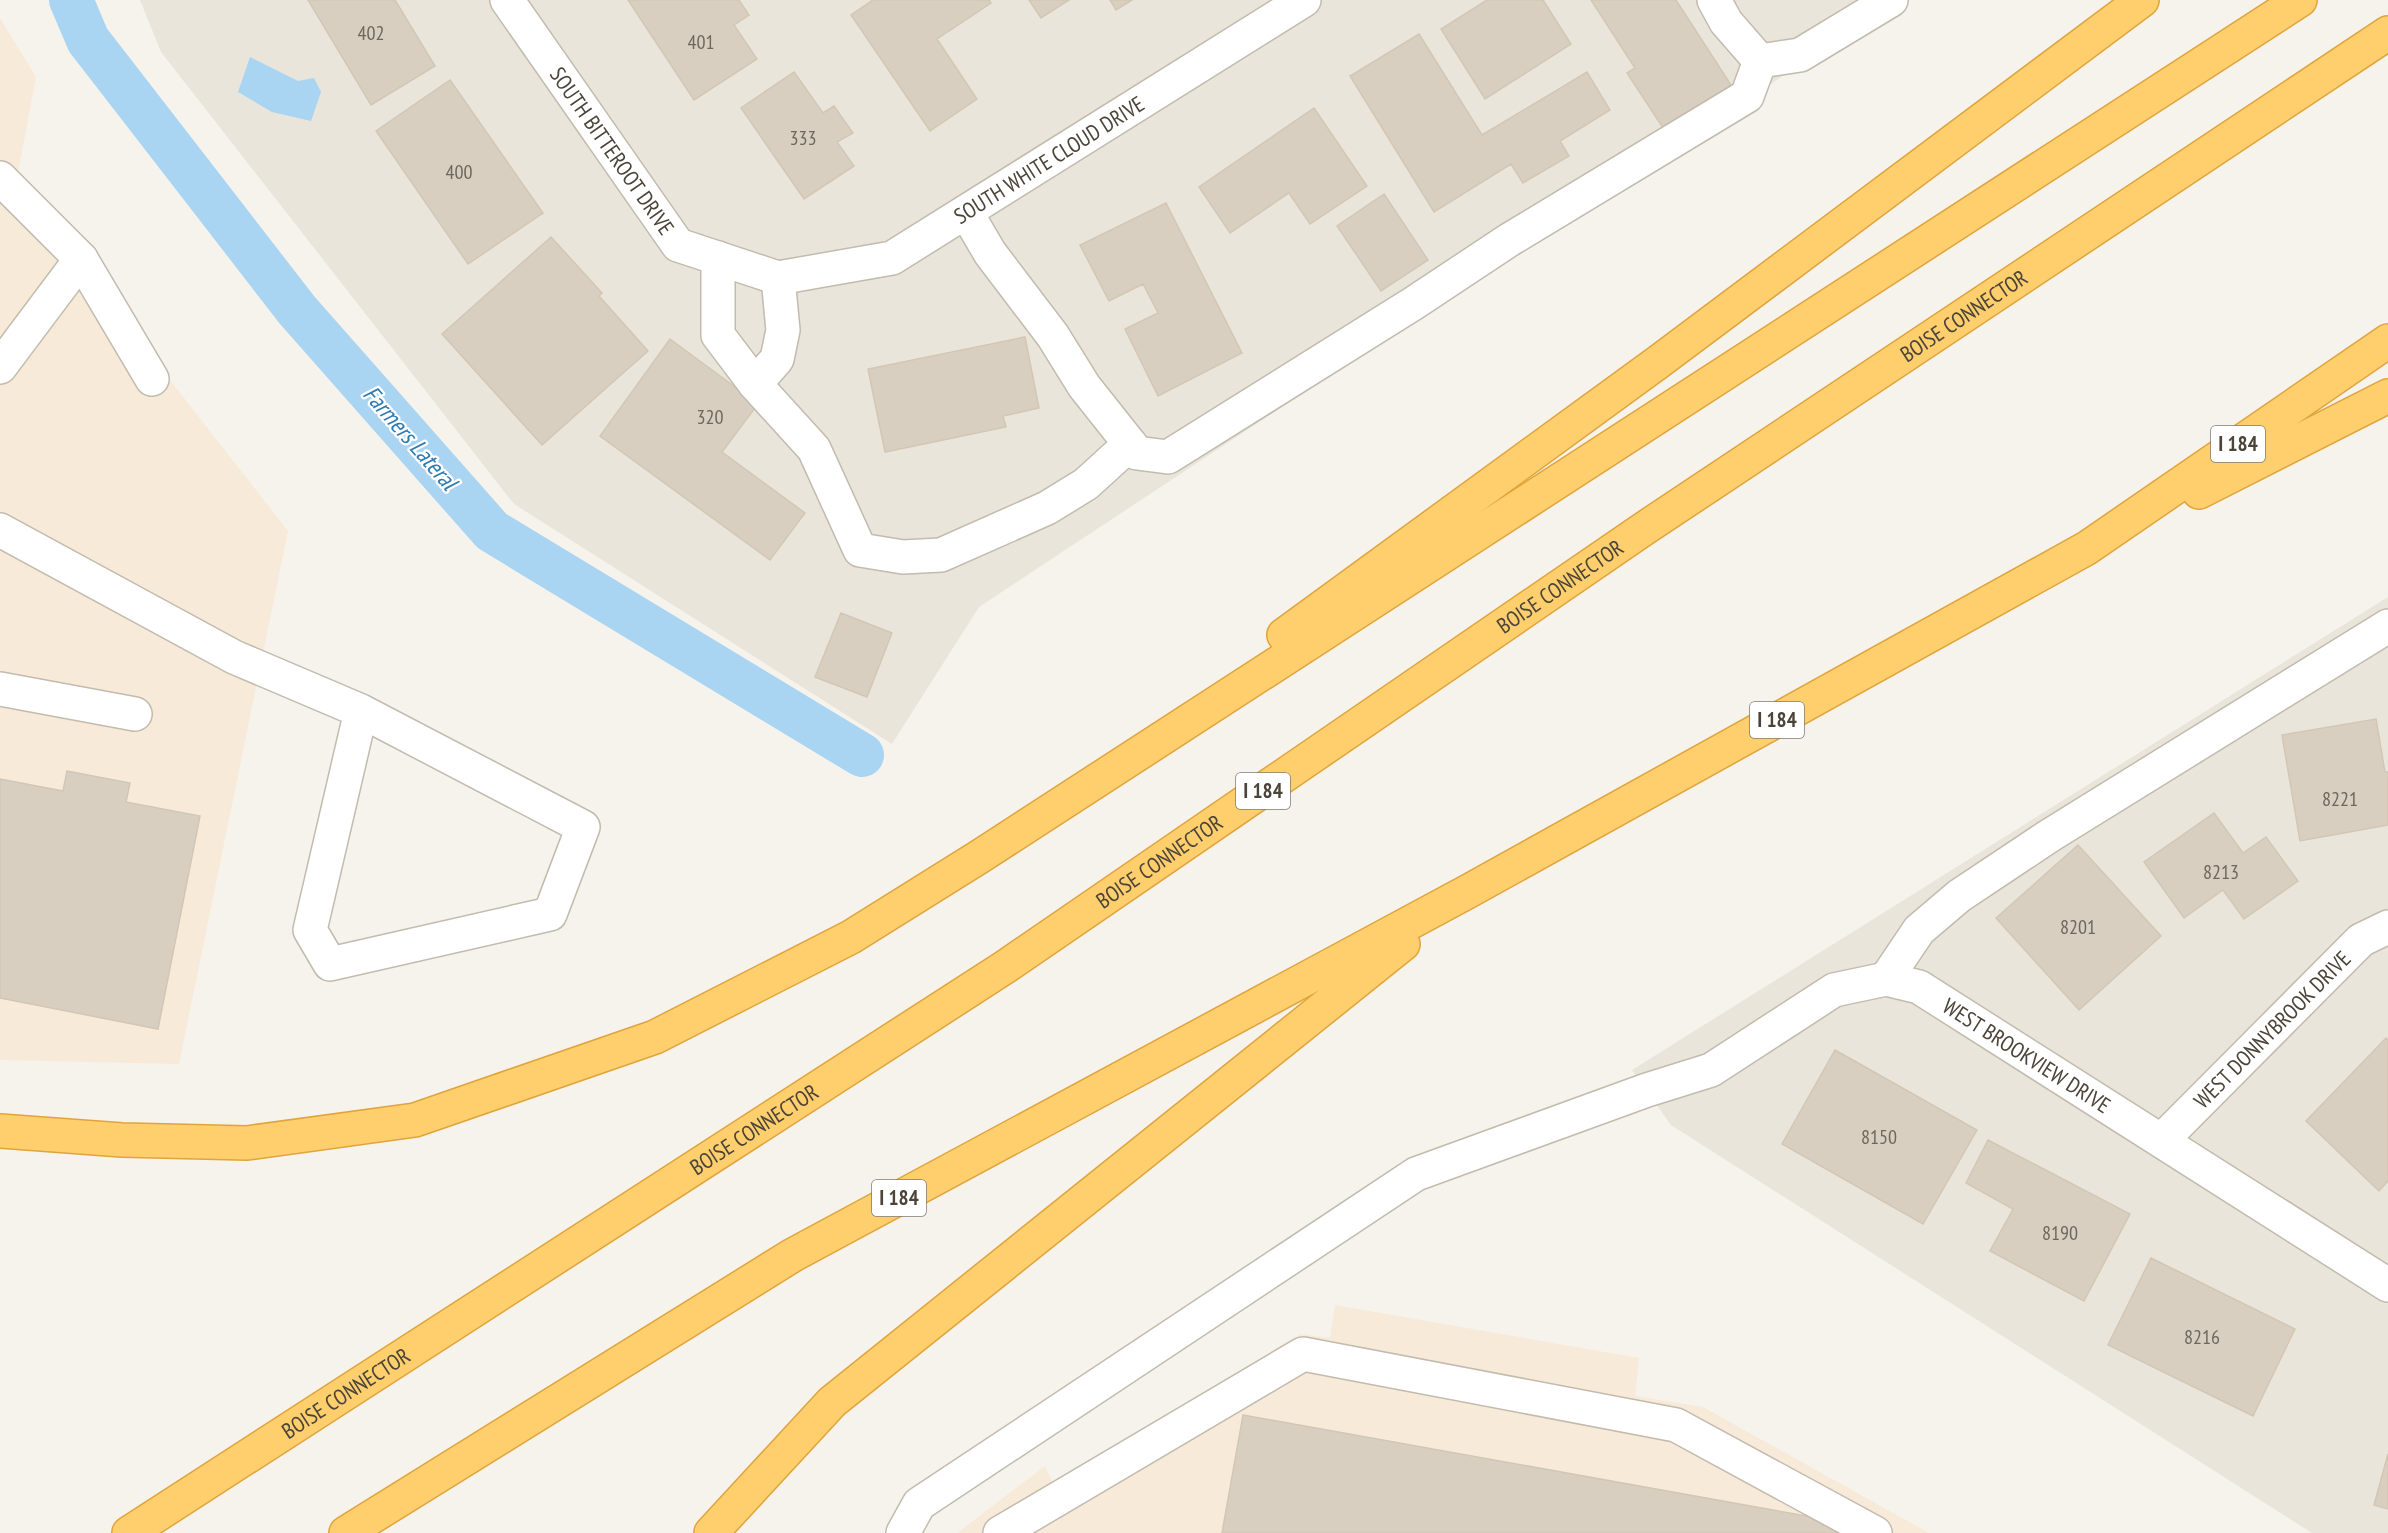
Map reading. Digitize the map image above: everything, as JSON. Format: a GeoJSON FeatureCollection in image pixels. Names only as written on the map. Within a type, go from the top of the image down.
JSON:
{"type":"FeatureCollection","features":[{"type":"Feature","properties":{"kind":"highway"},"geometry":{"type":"LineString","coordinates":[[979,857],[1657,363],[2142,0]]}},
{"type":"Feature","properties":{"kind":"highway"},"geometry":{"type":"LineString","coordinates":[[0,1131],[122,1140],[247,1143],[415,1120],[655,1037],[851,937],[979,857],[2300,0]]}},
{"type":"Feature","properties":{"kind":"highway","name":"BOISE CONNECTOR"},"geometry":{"type":"LineString","coordinates":[[129,1533],[1005,967],[1645,528],[2388,33]]}},
{"type":"Feature","properties":{"kind":"highway","name":"I 184"},"geometry":{"type":"LineString","coordinates":[[346,1533],[793,1255],[1467,892],[2087,548],[2388,341]]}},
{"type":"Feature","properties":{"kind":"highway"},"geometry":{"type":"LineString","coordinates":[[2087,548],[2388,396]]}},
{"type":"Feature","properties":{"kind":"highway"},"geometry":{"type":"LineString","coordinates":[[711,1533],[832,1402],[1467,892]]}},
{"type":"Feature","properties":{"kind":"street","name":"SOUTH BITTEROOT DRIVE"},"geometry":{"type":"LineString","coordinates":[[507,0],[678,244],[778,278]]}},
{"type":"Feature","properties":{"kind":"street","name":"SOUTH WHITE CLOUD DRIVE"},"geometry":{"type":"LineString","coordinates":[[778,278],[892,258],[1304,0]]}},
{"type":"Feature","properties":{"kind":"street"},"geometry":{"type":"LineString","coordinates":[[1714,0],[1726,22],[1760,61]]}},
{"type":"Feature","properties":{"kind":"street"},"geometry":{"type":"LineString","coordinates":[[1760,61],[1800,55],[1891,0]]}},
{"type":"Feature","properties":{"kind":"street"},"geometry":{"type":"LineString","coordinates":[[966,212],[990,253],[1053,336],[1084,386],[1137,453],[1168,456],[1395,315],[1509,240],[1747,96],[1760,61]]}},
{"type":"Feature","properties":{"kind":"street"},"geometry":{"type":"LineString","coordinates":[[0,178],[81,259],[152,380]]}},
{"type":"Feature","properties":{"kind":"street"},"geometry":{"type":"LineString","coordinates":[[718,258],[718,334],[755,384],[814,449],[860,550],[903,557],[941,555],[1047,508],[1086,484],[1130,444]]}},
{"type":"Feature","properties":{"kind":"street"},"geometry":{"type":"LineString","coordinates":[[0,367],[81,259]]}},
{"type":"Feature","properties":{"kind":"street"},"geometry":{"type":"LineString","coordinates":[[755,384],[777,359],[783,330],[778,278]]}},
{"type":"Feature","properties":{"kind":"street"},"geometry":{"type":"LineString","coordinates":[[0,530],[234,657],[361,711],[584,827],[550,914],[330,964],[310,930],[361,711]]}},
{"type":"Feature","properties":{"kind":"street"},"geometry":{"type":"LineString","coordinates":[[1886,979],[1919,930],[1959,896],[2078,818],[2388,626]]}},
{"type":"Feature","properties":{"kind":"street"},"geometry":{"type":"LineString","coordinates":[[0,689],[135,714]]}},
{"type":"Feature","properties":{"kind":"street","name":"WEST DONNYBROOK DRIVE"},"geometry":{"type":"LineString","coordinates":[[2162,1140],[2361,940],[2388,927]]}},
{"type":"Feature","properties":{"kind":"street","name":"WEST BROOKVIEW DRIVE"},"geometry":{"type":"LineString","coordinates":[[903,1533],[920,1504],[1416,1174],[1647,1090],[1711,1071],[1834,990],[1886,979],[1919,987],[2388,1285]]}},
{"type":"Feature","properties":{"kind":"street"},"geometry":{"type":"LineString","coordinates":[[1000,1533],[1303,1354],[1676,1425],[1875,1533]]}},
{"type":"Feature","properties":{"kind":"shaded area"},"geometry":{"type":"Polygon","coordinates":[[[140,0],[1898,0],[979,607],[892,744],[514,504],[161,52],[140,0]]]}},
{"type":"Feature","properties":{"kind":"shaded area"},"geometry":{"type":"Polygon","coordinates":[[[0,18],[36,77],[16,183],[288,531],[179,1064],[0,1060],[0,18]]]}},
{"type":"Feature","properties":{"kind":"shaded area"},"geometry":{"type":"Polygon","coordinates":[[[2388,597],[2388,1533],[2312,1533],[1671,1125],[1632,1070],[2388,597]]]}},
{"type":"Feature","properties":{"kind":"shaded area"},"geometry":{"type":"Polygon","coordinates":[[[1335,1305],[1639,1358],[1635,1396],[1703,1407],[1929,1533],[957,1533],[1045,1466],[1053,1484],[1300,1334],[1330,1338],[1335,1305]]]}},
{"type":"Feature","properties":{"kind":"water"},"geometry":{"type":"Polygon","coordinates":[[[250,57],[298,81],[314,78],[321,92],[311,121],[272,112],[238,92],[250,57]]]}},
{"type":"Feature","properties":{"kind":"building"},"geometry":{"type":"Polygon","coordinates":[[[308,0],[395,0],[435,66],[371,105],[308,0]]]}},
{"type":"Feature","properties":{"kind":"building"},"geometry":{"type":"Polygon","coordinates":[[[628,0],[739,0],[749,15],[734,25],[757,59],[694,100],[628,0]]]}},
{"type":"Feature","properties":{"kind":"building"},"geometry":{"type":"Polygon","coordinates":[[[873,0],[989,0],[991,3],[937,39],[977,99],[930,131],[851,15],[873,0]]]}},
{"type":"Feature","properties":{"kind":"building"},"geometry":{"type":"Polygon","coordinates":[[[1029,0],[1069,0],[1041,18],[1029,0]]]}},
{"type":"Feature","properties":{"kind":"building"},"geometry":{"type":"Polygon","coordinates":[[[1110,0],[1132,0],[1116,10],[1110,0]]]}},
{"type":"Feature","properties":{"kind":"building"},"geometry":{"type":"Polygon","coordinates":[[[1487,0],[1543,0],[1571,44],[1485,99],[1441,29],[1487,0]]]}},
{"type":"Feature","properties":{"kind":"building"},"geometry":{"type":"Polygon","coordinates":[[[1591,0],[1676,0],[1733,88],[1665,131],[1627,73],[1635,68],[1591,0]]]}},
{"type":"Feature","properties":{"kind":"building"},"geometry":{"type":"Polygon","coordinates":[[[1419,34],[1482,135],[1587,72],[1610,110],[1560,141],[1569,156],[1523,183],[1511,164],[1434,212],[1350,76],[1419,34]]]}},
{"type":"Feature","properties":{"kind":"building"},"geometry":{"type":"Polygon","coordinates":[[[794,72],[823,113],[834,106],[853,133],[837,142],[854,166],[804,199],[741,108],[794,72]]]}},
{"type":"Feature","properties":{"kind":"building"},"geometry":{"type":"Polygon","coordinates":[[[450,80],[543,213],[468,264],[376,131],[450,80]]]}},
{"type":"Feature","properties":{"kind":"building"},"geometry":{"type":"Polygon","coordinates":[[[1314,108],[1367,186],[1310,224],[1289,193],[1230,233],[1199,187],[1314,108]]]}},
{"type":"Feature","properties":{"kind":"building"},"geometry":{"type":"Polygon","coordinates":[[[1384,194],[1428,260],[1381,291],[1337,226],[1384,194]]]}},
{"type":"Feature","properties":{"kind":"building"},"geometry":{"type":"Polygon","coordinates":[[[1166,203],[1242,353],[1158,396],[1125,329],[1158,313],[1143,284],[1109,301],[1080,245],[1166,203]]]}},
{"type":"Feature","properties":{"kind":"building"},"geometry":{"type":"Polygon","coordinates":[[[551,237],[602,293],[599,296],[648,351],[542,445],[442,334],[551,237]]]}},
{"type":"Feature","properties":{"kind":"building"},"geometry":{"type":"Polygon","coordinates":[[[1025,337],[1039,408],[1003,416],[1006,427],[885,452],[868,369],[1025,337]]]}},
{"type":"Feature","properties":{"kind":"building"},"geometry":{"type":"Polygon","coordinates":[[[670,339],[758,404],[722,452],[805,513],[770,560],[600,436],[670,339]]]}},
{"type":"Feature","properties":{"kind":"building"},"geometry":{"type":"Polygon","coordinates":[[[841,613],[892,633],[867,697],[815,677],[841,613]]]}},
{"type":"Feature","properties":{"kind":"building"},"geometry":{"type":"Polygon","coordinates":[[[2376,719],[2385,772],[2388,772],[2388,825],[2300,841],[2282,735],[2376,719]]]}},
{"type":"Feature","properties":{"kind":"building"},"geometry":{"type":"Polygon","coordinates":[[[67,771],[130,783],[126,802],[200,816],[158,1029],[0,998],[0,779],[63,791],[67,771]]]}},
{"type":"Feature","properties":{"kind":"building"},"geometry":{"type":"Polygon","coordinates":[[[2214,813],[2243,853],[2266,837],[2298,881],[2244,919],[2223,890],[2184,918],[2144,862],[2214,813]]]}},
{"type":"Feature","properties":{"kind":"building"},"geometry":{"type":"Polygon","coordinates":[[[2078,845],[2161,936],[2079,1010],[1996,918],[2078,845]]]}},
{"type":"Feature","properties":{"kind":"building"},"geometry":{"type":"Polygon","coordinates":[[[2386,1038],[2388,1040],[2388,1181],[2379,1191],[2306,1121],[2386,1038]]]}},
{"type":"Feature","properties":{"kind":"building"},"geometry":{"type":"Polygon","coordinates":[[[1835,1050],[1977,1130],[1923,1224],[1782,1144],[1835,1050]]]}},
{"type":"Feature","properties":{"kind":"building"},"geometry":{"type":"Polygon","coordinates":[[[1988,1140],[2130,1214],[2084,1301],[1990,1251],[2013,1209],[1966,1183],[1988,1140]]]}},
{"type":"Feature","properties":{"kind":"building"},"geometry":{"type":"Polygon","coordinates":[[[2151,1258],[2295,1329],[2253,1416],[2108,1345],[2151,1258]]]}},
{"type":"Feature","properties":{"kind":"building"},"geometry":{"type":"Polygon","coordinates":[[[1243,1415],[1812,1517],[1840,1533],[1222,1533],[1243,1415]]]}},
{"type":"Feature","properties":{"kind":"building"},"geometry":{"type":"Polygon","coordinates":[[[2388,1454],[2388,1509],[2374,1505],[2388,1454]]]}},
{"type":"Feature","properties":{"kind":"waterway","name":"Farmers Lateral"},"geometry":{"type":"LineString","coordinates":[[71,0],[88,40],[297,310],[492,531],[862,755]]}}]}
